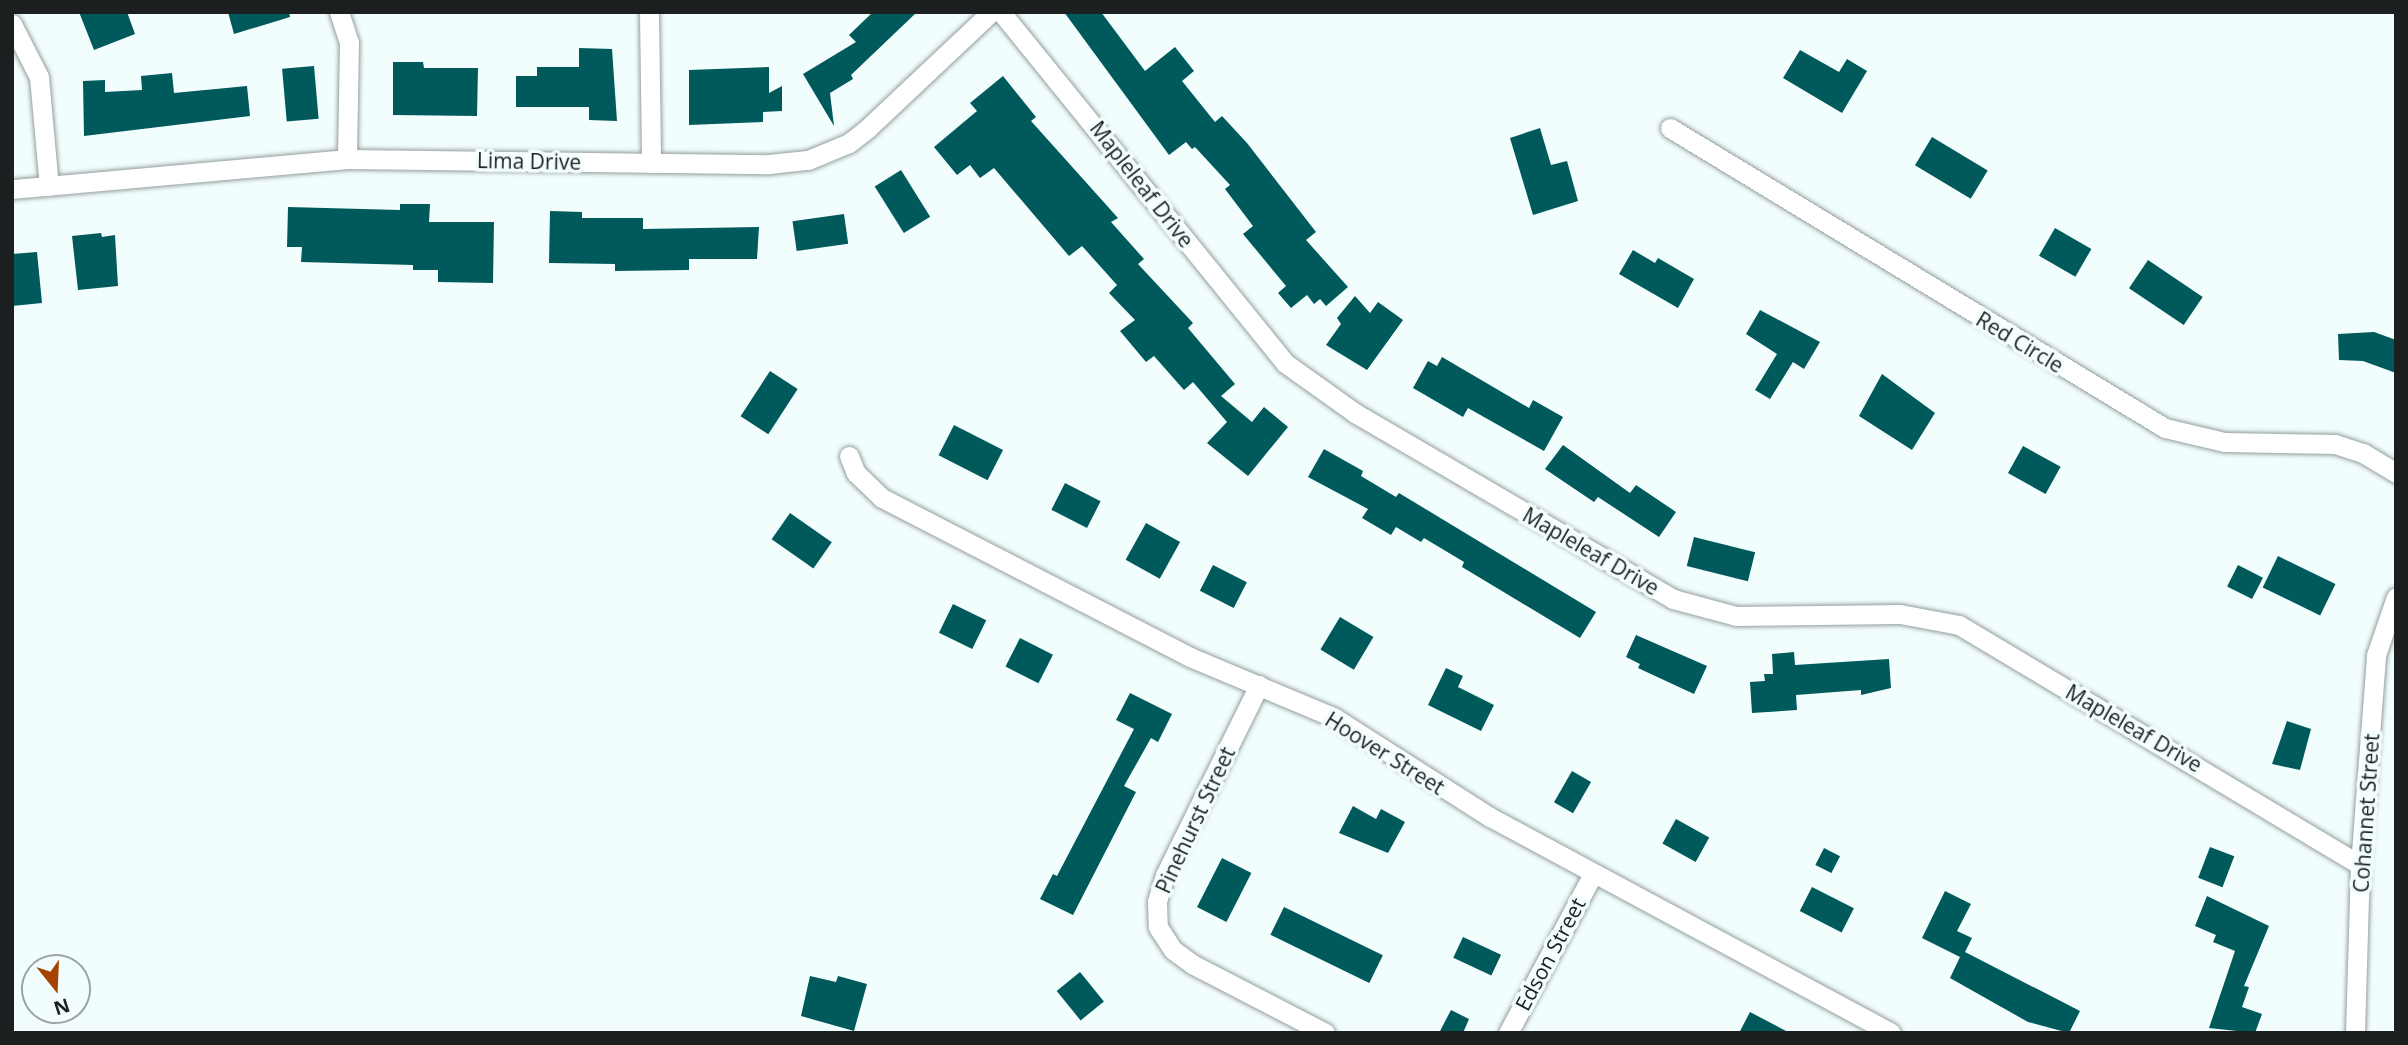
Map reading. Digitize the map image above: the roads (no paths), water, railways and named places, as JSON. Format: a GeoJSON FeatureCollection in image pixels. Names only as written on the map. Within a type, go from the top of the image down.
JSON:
{"type":"FeatureCollection","features":[{"type":"Feature","properties":{"kind":"street"},"geometry":{"type":"LineString","coordinates":[[339,12],[349,42],[346,159]]}},
{"type":"Feature","properties":{"kind":"street"},"geometry":{"type":"LineString","coordinates":[[649,12],[651,163]]}},
{"type":"Feature","properties":{"kind":"street","name":"Lima Drive"},"geometry":{"type":"LineString","coordinates":[[12,189],[346,159],[789,163],[827,154],[868,128],[991,12]]}},
{"type":"Feature","properties":{"kind":"street","name":"Mapleleaf Drive"},"geometry":{"type":"LineString","coordinates":[[1002,12],[1285,363],[1355,413],[1673,599],[1736,616],[1900,614],[1959,625],[2360,865]]}},
{"type":"Feature","properties":{"kind":"street"},"geometry":{"type":"LineString","coordinates":[[12,24],[39,77],[49,186]]}},
{"type":"Feature","properties":{"kind":"street","name":"Red Circle"},"geometry":{"type":"LineString","coordinates":[[1670,128],[2165,428],[2224,442],[2335,444],[2363,453],[2396,473]]}},
{"type":"Feature","properties":{"kind":"street","name":"Hoover Street"},"geometry":{"type":"LineString","coordinates":[[849,456],[856,473],[882,498],[1190,657],[1335,718],[1455,797],[1891,1033]]}},
{"type":"Feature","properties":{"kind":"street","name":"Cohannet Street"},"geometry":{"type":"LineString","coordinates":[[2355,1033],[2360,865],[2376,655],[2396,597]]}},
{"type":"Feature","properties":{"kind":"street","name":"Pinehurst Street"},"geometry":{"type":"LineString","coordinates":[[1259,685],[1165,876],[1157,902],[1158,927],[1172,950],[1192,964],[1325,1033]]}},
{"type":"Feature","properties":{"kind":"street","name":"Edson Street"},"geometry":{"type":"LineString","coordinates":[[1508,1033],[1593,874]]}}]}
